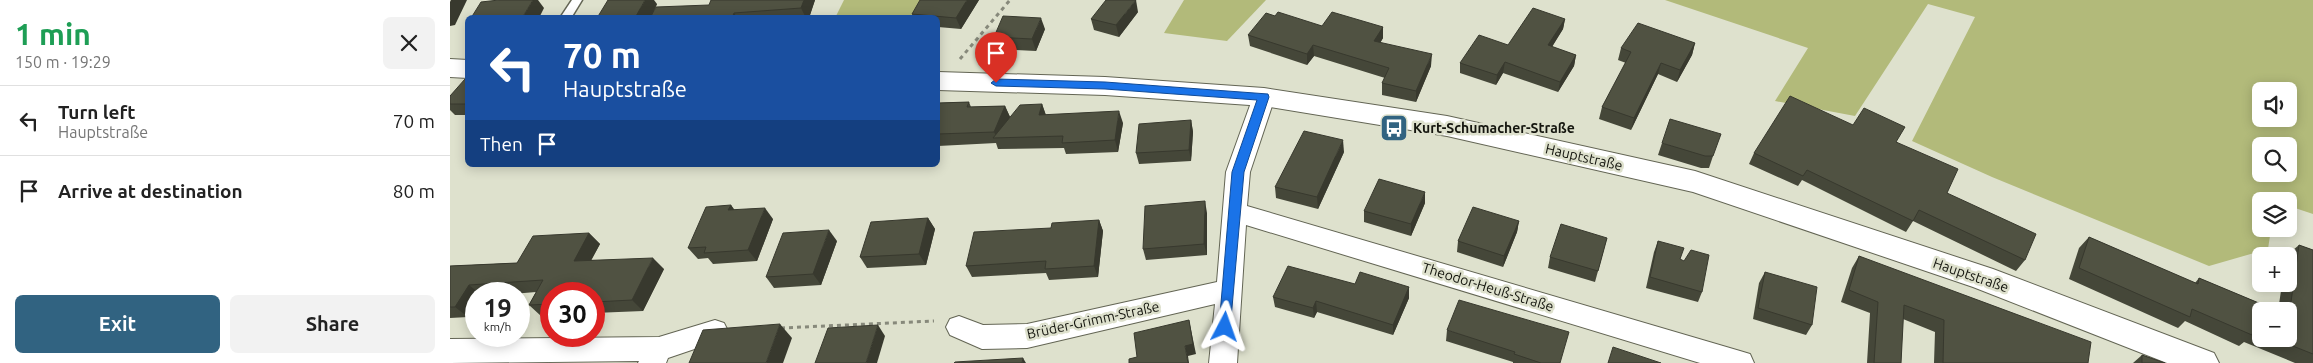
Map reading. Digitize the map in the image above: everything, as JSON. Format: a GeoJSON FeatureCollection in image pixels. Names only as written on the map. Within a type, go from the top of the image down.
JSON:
{"type":"FeatureCollection","features":[{"type":"Feature","properties":{"kind":"street"},"geometry":{"type":"LineString","coordinates":[[450,68],[465,69]]}},
{"type":"Feature","properties":{"kind":"street","name":"Hauptstraße"},"geometry":{"type":"LineString","coordinates":[[940,81],[1105,86],[1264,97],[1447,126],[1694,182],[1983,278],[2203,363]]}},
{"type":"Feature","properties":{"kind":"street"},"geometry":{"type":"LineString","coordinates":[[1223,363],[1238,172],[1264,97]]}},
{"type":"Feature","properties":{"kind":"street","name":"Theodor-Heuß-Straße"},"geometry":{"type":"LineString","coordinates":[[1236,212],[1740,363]]}},
{"type":"Feature","properties":{"kind":"street","name":"Brüder-Grimm-Straße"},"geometry":{"type":"LineString","coordinates":[[959,327],[982,337],[1027,336],[1228,290]]}},
{"type":"Feature","properties":{"kind":"street"},"geometry":{"type":"LineString","coordinates":[[450,351],[655,356],[715,331]]}},
{"type":"Feature","properties":{"kind":"lane"},"geometry":{"type":"LineString","coordinates":[[567,15],[577,0]]}},
{"type":"Feature","properties":{"kind":"path"},"geometry":{"type":"LineString","coordinates":[[940,80],[1010,0]]}},
{"type":"Feature","properties":{"kind":"path"},"geometry":{"type":"LineString","coordinates":[[774,328],[934,320],[959,327]]}},
{"type":"Feature","properties":{"kind":"green space"},"geometry":{"type":"Polygon","coordinates":[[[844,0],[927,0],[916,15],[836,15],[844,0]]]}},
{"type":"Feature","properties":{"kind":"green space"},"geometry":{"type":"Polygon","coordinates":[[[1184,0],[1266,0],[1227,41],[1164,33],[1184,0]]]}},
{"type":"Feature","properties":{"kind":"green space"},"geometry":{"type":"Polygon","coordinates":[[[1665,0],[2313,0],[2313,214],[2297,209],[2297,192],[2252,192],[2252,237],[2270,237],[2268,247],[2252,247],[2252,254],[2209,266],[1992,177],[1912,141],[1975,17],[1928,4],[1855,116],[1775,101],[1808,48],[1665,0]]]}},
{"type":"Feature","properties":{"kind":"building"},"geometry":{"type":"Polygon","coordinates":[[[533,0],[524,15],[473,15],[481,2],[533,0]]]}},
{"type":"Feature","properties":{"kind":"building"},"geometry":{"type":"Polygon","coordinates":[[[608,0],[645,0],[637,15],[599,15],[608,0]]]}},
{"type":"Feature","properties":{"kind":"building"},"geometry":{"type":"Polygon","coordinates":[[[711,0],[804,0],[801,8],[734,13],[733,15],[652,15],[656,7],[709,5],[711,0]]]}},
{"type":"Feature","properties":{"kind":"building"},"geometry":{"type":"Polygon","coordinates":[[[920,0],[967,0],[956,18],[940,17],[940,15],[912,14],[920,0]]]}},
{"type":"Feature","properties":{"kind":"building"},"geometry":{"type":"Polygon","coordinates":[[[1106,0],[1136,0],[1116,25],[1091,19],[1106,0]]]}},
{"type":"Feature","properties":{"kind":"building"},"geometry":{"type":"Polygon","coordinates":[[[1533,8],[1565,19],[1548,45],[1576,55],[1560,82],[1505,62],[1497,75],[1460,63],[1479,35],[1508,45],[1533,8]]]}},
{"type":"Feature","properties":{"kind":"building"},"geometry":{"type":"Polygon","coordinates":[[[1278,12],[1322,26],[1332,12],[1383,27],[1374,41],[1432,54],[1416,91],[1382,83],[1389,68],[1313,45],[1307,54],[1248,35],[1266,13],[1275,16],[1278,12]]]}},
{"type":"Feature","properties":{"kind":"building"},"geometry":{"type":"Polygon","coordinates":[[[1003,16],[1041,18],[1032,39],[994,37],[1003,16]]]}},
{"type":"Feature","properties":{"kind":"building"},"geometry":{"type":"Polygon","coordinates":[[[1638,23],[1695,43],[1680,70],[1661,63],[1634,118],[1602,107],[1631,52],[1621,48],[1638,23]]]}},
{"type":"Feature","properties":{"kind":"building"},"geometry":{"type":"Polygon","coordinates":[[[465,79],[465,104],[450,104],[450,96],[465,79]]]}},
{"type":"Feature","properties":{"kind":"building"},"geometry":{"type":"Polygon","coordinates":[[[1790,96],[1853,125],[1864,108],[1905,127],[1896,142],[1958,169],[1947,193],[2036,234],[2025,260],[1919,210],[1913,221],[1807,170],[1803,176],[1754,153],[1790,96]]]}},
{"type":"Feature","properties":{"kind":"building"},"geometry":{"type":"Polygon","coordinates":[[[969,102],[967,107],[1005,106],[994,132],[940,134],[940,103],[969,102]]]}},
{"type":"Feature","properties":{"kind":"building"},"geometry":{"type":"Polygon","coordinates":[[[1042,104],[1039,115],[1119,111],[1115,140],[1062,143],[1063,136],[993,138],[1020,105],[1042,104]]]}},
{"type":"Feature","properties":{"kind":"building"},"geometry":{"type":"Polygon","coordinates":[[[1670,119],[1721,134],[1713,156],[1705,156],[1662,143],[1670,119]]]}},
{"type":"Feature","properties":{"kind":"building"},"geometry":{"type":"Polygon","coordinates":[[[1191,120],[1189,150],[1136,153],[1139,124],[1191,120]]]}},
{"type":"Feature","properties":{"kind":"building"},"geometry":{"type":"Polygon","coordinates":[[[1304,131],[1343,140],[1317,197],[1275,187],[1304,131]]]}},
{"type":"Feature","properties":{"kind":"building"},"geometry":{"type":"Polygon","coordinates":[[[1379,179],[1425,192],[1411,224],[1364,211],[1379,179]]]}},
{"type":"Feature","properties":{"kind":"building"},"geometry":{"type":"Polygon","coordinates":[[[1205,201],[1204,244],[1143,249],[1145,206],[1205,201]]]}},
{"type":"Feature","properties":{"kind":"building"},"geometry":{"type":"Polygon","coordinates":[[[731,205],[728,210],[765,208],[748,250],[704,253],[706,247],[688,248],[706,207],[731,205]]]}},
{"type":"Feature","properties":{"kind":"building"},"geometry":{"type":"Polygon","coordinates":[[[1473,207],[1519,221],[1504,256],[1458,241],[1473,207]]]}},
{"type":"Feature","properties":{"kind":"building"},"geometry":{"type":"Polygon","coordinates":[[[928,218],[919,254],[860,257],[871,222],[928,218]]]}},
{"type":"Feature","properties":{"kind":"building"},"geometry":{"type":"Polygon","coordinates":[[[1099,220],[1094,266],[1045,269],[1046,261],[966,266],[974,232],[1051,228],[1052,223],[1099,220]]]}},
{"type":"Feature","properties":{"kind":"building"},"geometry":{"type":"Polygon","coordinates":[[[1561,224],[1607,238],[1598,271],[1550,257],[1561,224]]]}},
{"type":"Feature","properties":{"kind":"building"},"geometry":{"type":"Polygon","coordinates":[[[829,230],[813,274],[766,277],[783,233],[829,230]]]}},
{"type":"Feature","properties":{"kind":"building"},"geometry":{"type":"Polygon","coordinates":[[[589,233],[574,261],[653,258],[632,300],[605,301],[605,282],[542,282],[543,280],[465,282],[465,291],[455,307],[450,307],[450,266],[517,263],[533,236],[589,233]]]}},
{"type":"Feature","properties":{"kind":"building"},"geometry":{"type":"Polygon","coordinates":[[[2089,237],[2198,284],[2199,278],[2256,302],[2252,302],[2252,335],[2192,309],[2190,317],[2079,268],[2089,237]]]}},
{"type":"Feature","properties":{"kind":"building"},"geometry":{"type":"Polygon","coordinates":[[[1658,241],[1684,248],[1680,259],[1684,261],[1691,250],[1709,255],[1702,292],[1650,277],[1658,241]]]}},
{"type":"Feature","properties":{"kind":"building"},"geometry":{"type":"Polygon","coordinates":[[[2299,245],[2313,250],[2313,354],[2295,347],[2297,347],[2297,302],[2291,302],[2292,292],[2297,292],[2299,245]]]}},
{"type":"Feature","properties":{"kind":"building"},"geometry":{"type":"Polygon","coordinates":[[[1859,256],[2091,342],[2088,363],[1943,363],[1944,320],[1904,305],[1901,363],[1874,363],[1878,302],[1849,290],[1859,256]]]}},
{"type":"Feature","properties":{"kind":"building"},"geometry":{"type":"Polygon","coordinates":[[[1288,266],[1355,284],[1360,272],[1409,287],[1393,325],[1316,301],[1313,308],[1273,297],[1288,266]]]}},
{"type":"Feature","properties":{"kind":"building"},"geometry":{"type":"Polygon","coordinates":[[[1765,272],[1817,287],[1812,325],[1758,308],[1765,272]]]}},
{"type":"Feature","properties":{"kind":"building"},"geometry":{"type":"Polygon","coordinates":[[[540,285],[540,304],[530,305],[540,285]]]}},
{"type":"Feature","properties":{"kind":"building"},"geometry":{"type":"Polygon","coordinates":[[[1459,300],[1569,332],[1560,363],[1541,363],[1514,354],[1515,352],[1447,330],[1459,300]]]}},
{"type":"Feature","properties":{"kind":"building"},"geometry":{"type":"Polygon","coordinates":[[[1189,320],[1193,344],[1185,346],[1188,363],[1129,363],[1129,359],[1137,357],[1134,333],[1189,320]]]}},
{"type":"Feature","properties":{"kind":"building"},"geometry":{"type":"Polygon","coordinates":[[[780,324],[766,363],[689,363],[703,330],[780,324]]]}},
{"type":"Feature","properties":{"kind":"building"},"geometry":{"type":"Polygon","coordinates":[[[878,325],[866,363],[815,363],[828,328],[878,325]]]}},
{"type":"Feature","properties":{"kind":"building"},"geometry":{"type":"Polygon","coordinates":[[[1613,347],[1661,363],[1608,363],[1613,347]]]}},
{"type":"Feature","properties":{"kind":"building"},"geometry":{"type":"Polygon","coordinates":[[[2142,355],[2165,363],[2142,363],[2142,355]]]}},
{"type":"Feature","properties":{"kind":"building"},"geometry":{"type":"Polygon","coordinates":[[[1023,358],[1022,363],[954,363],[955,362],[1023,358]]]}},
{"type":"Feature","properties":{"kind":"place","name":"Kurt-Schumacher-Straße"},"geometry":{"type":"Point","coordinates":[1394,128]}},
{"type":"Feature","properties":{"kind":"route"},"geometry":{"type":"LineString","coordinates":[[996,83],[1105,86],[1264,97],[1238,172],[1225,327]]}}]}
